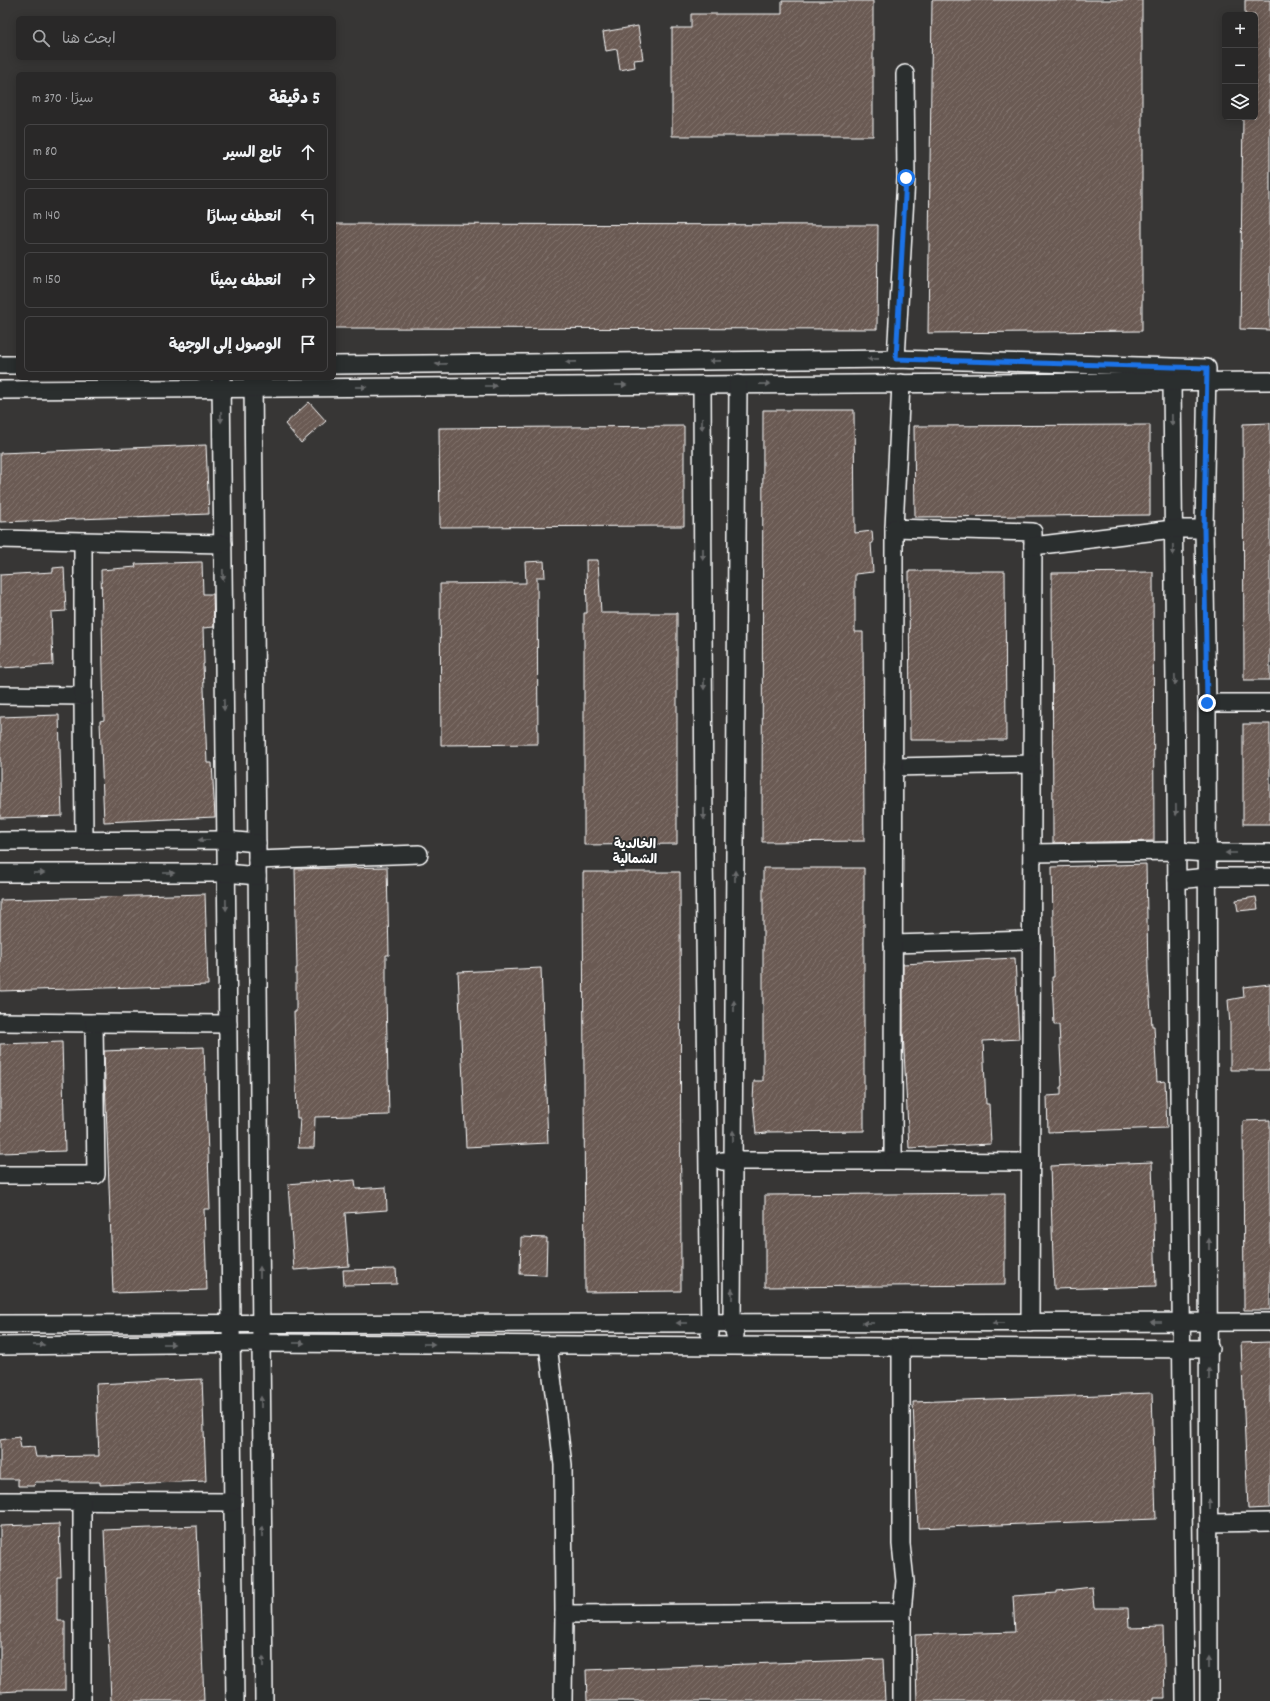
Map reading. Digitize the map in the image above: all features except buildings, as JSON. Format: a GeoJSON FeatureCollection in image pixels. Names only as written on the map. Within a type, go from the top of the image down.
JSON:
{"type":"FeatureCollection","features":[{"type":"Feature","properties":{"kind":"street"},"geometry":{"type":"LineString","coordinates":[[896,359],[906,178],[905,74]]}},
{"type":"Feature","properties":{"kind":"street"},"geometry":{"type":"LineString","coordinates":[[336,365],[896,359],[1207,368],[1204,529],[1208,853],[1210,1349],[1209,1701]]}},
{"type":"Feature","properties":{"kind":"street"},"geometry":{"type":"LineString","coordinates":[[0,365],[16,365]]}},
{"type":"Feature","properties":{"kind":"street"},"geometry":{"type":"LineString","coordinates":[[1172,381],[1185,1701]]}},
{"type":"Feature","properties":{"kind":"street"},"geometry":{"type":"LineString","coordinates":[[0,390],[221,383],[738,384],[1270,381]]}},
{"type":"Feature","properties":{"kind":"street"},"geometry":{"type":"LineString","coordinates":[[221,383],[235,1701]]}},
{"type":"Feature","properties":{"kind":"street"},"geometry":{"type":"LineString","coordinates":[[253,383],[264,1701]]}},
{"type":"Feature","properties":{"kind":"street"},"geometry":{"type":"LineString","coordinates":[[893,1161],[894,528],[901,383]]}},
{"type":"Feature","properties":{"kind":"street"},"geometry":{"type":"LineString","coordinates":[[702,384],[704,852],[709,1161],[710,1346]]}},
{"type":"Feature","properties":{"kind":"street"},"geometry":{"type":"LineString","coordinates":[[738,384],[732,1323],[739,1346]]}},
{"type":"Feature","properties":{"kind":"street"},"geometry":{"type":"LineString","coordinates":[[894,528],[1033,532],[1030,1323]]}},
{"type":"Feature","properties":{"kind":"street"},"geometry":{"type":"LineString","coordinates":[[1033,546],[1173,529],[1204,529]]}},
{"type":"Feature","properties":{"kind":"street"},"geometry":{"type":"LineString","coordinates":[[0,539],[223,544]]}},
{"type":"Feature","properties":{"kind":"street"},"geometry":{"type":"LineString","coordinates":[[83,541],[84,841]]}},
{"type":"Feature","properties":{"kind":"street"},"geometry":{"type":"LineString","coordinates":[[0,695],[83,696]]}},
{"type":"Feature","properties":{"kind":"street"},"geometry":{"type":"LineString","coordinates":[[1207,703],[1270,703]]}},
{"type":"Feature","properties":{"kind":"street"},"geometry":{"type":"LineString","coordinates":[[893,767],[1032,764]]}},
{"type":"Feature","properties":{"kind":"street"},"geometry":{"type":"LineString","coordinates":[[0,841],[226,840],[257,860]]}},
{"type":"Feature","properties":{"kind":"street"},"geometry":{"type":"LineString","coordinates":[[1032,853],[1176,850],[1208,853],[1270,853]]}},
{"type":"Feature","properties":{"kind":"street"},"geometry":{"type":"LineString","coordinates":[[0,873],[226,873],[257,860],[419,854]]}},
{"type":"Feature","properties":{"kind":"street"},"geometry":{"type":"LineString","coordinates":[[1177,880],[1208,877],[1270,877]]}},
{"type":"Feature","properties":{"kind":"street"},"geometry":{"type":"LineString","coordinates":[[893,944],[1032,940]]}},
{"type":"Feature","properties":{"kind":"street"},"geometry":{"type":"LineString","coordinates":[[0,1022],[228,1024]]}},
{"type":"Feature","properties":{"kind":"street"},"geometry":{"type":"LineString","coordinates":[[0,1175],[96,1175],[94,1023]]}},
{"type":"Feature","properties":{"kind":"street"},"geometry":{"type":"LineString","coordinates":[[709,1161],[1031,1162]]}},
{"type":"Feature","properties":{"kind":"street"},"geometry":{"type":"LineString","coordinates":[[0,1324],[1270,1322]]}},
{"type":"Feature","properties":{"kind":"street"},"geometry":{"type":"LineString","coordinates":[[0,1346],[261,1343],[1210,1349]]}},
{"type":"Feature","properties":{"kind":"street"},"geometry":{"type":"LineString","coordinates":[[548,1345],[563,1466],[563,1701]]}},
{"type":"Feature","properties":{"kind":"street"},"geometry":{"type":"LineString","coordinates":[[901,1348],[901,1544],[905,1580],[902,1612],[902,1701]]}},
{"type":"Feature","properties":{"kind":"street"},"geometry":{"type":"LineString","coordinates":[[0,1501],[233,1502]]}},
{"type":"Feature","properties":{"kind":"street"},"geometry":{"type":"LineString","coordinates":[[82,1502],[82,1701]]}},
{"type":"Feature","properties":{"kind":"street"},"geometry":{"type":"LineString","coordinates":[[1209,1523],[1270,1522]]}},
{"type":"Feature","properties":{"kind":"street"},"geometry":{"type":"LineString","coordinates":[[564,1614],[902,1612]]}},
{"type":"Feature","properties":{"kind":"district","name":"الخالدية الشمالية"},"geometry":{"type":"Point","coordinates":[635,850]}},
{"type":"Feature","properties":{"kind":"route"},"geometry":{"type":"LineString","coordinates":[[906,178],[896,359],[1207,368],[1204,529],[1207,703]]}}]}
